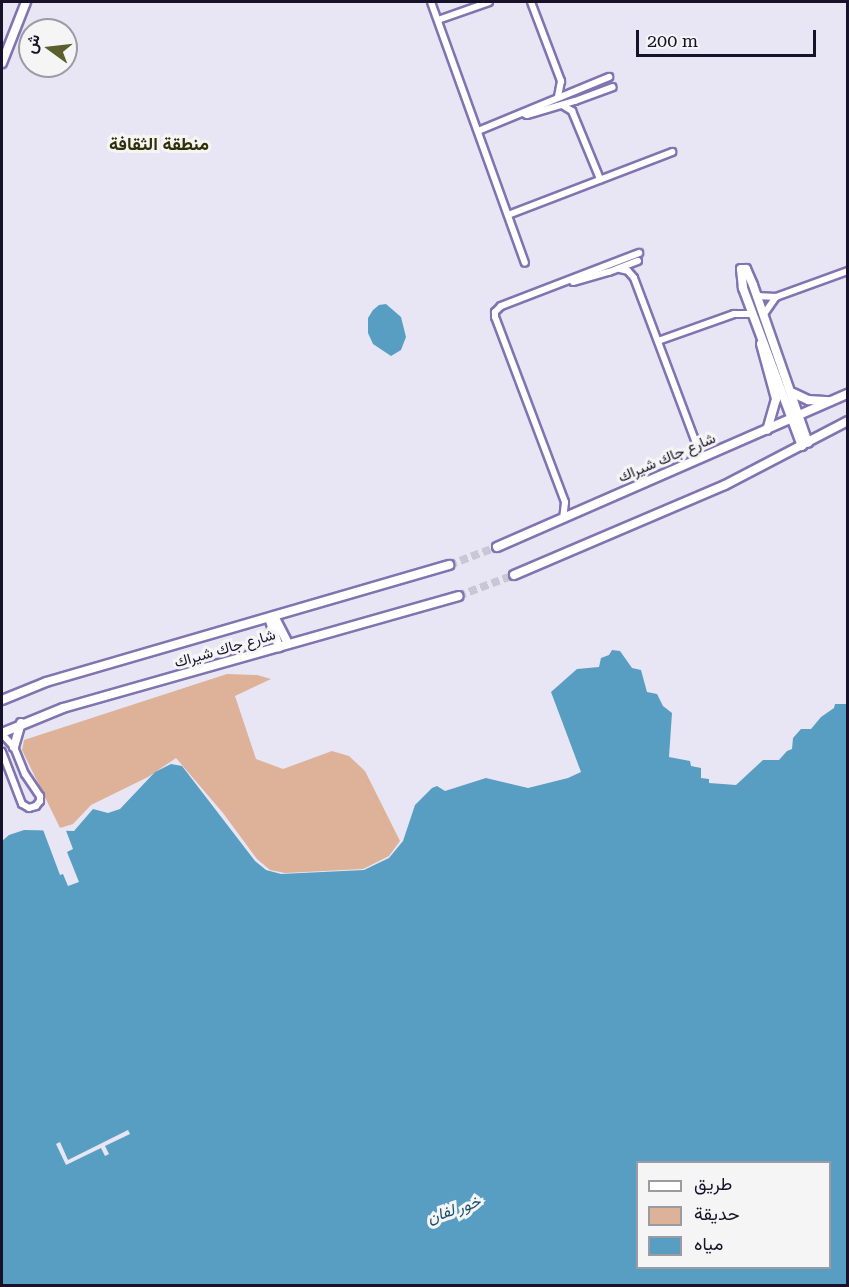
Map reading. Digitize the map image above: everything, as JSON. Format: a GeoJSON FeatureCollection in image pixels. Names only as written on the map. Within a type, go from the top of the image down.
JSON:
{"type":"FeatureCollection","features":[{"type":"Feature","properties":{"kind":"street"},"geometry":{"type":"LineString","coordinates":[[12,34],[13,24],[22,2]]}},
{"type":"Feature","properties":{"kind":"street"},"geometry":{"type":"LineString","coordinates":[[2,63],[26,2]]}},
{"type":"Feature","properties":{"kind":"street"},"geometry":{"type":"LineString","coordinates":[[431,2],[525,263]]}},
{"type":"Feature","properties":{"kind":"street"},"geometry":{"type":"LineString","coordinates":[[438,20],[489,2]]}},
{"type":"Feature","properties":{"kind":"street"},"geometry":{"type":"LineString","coordinates":[[531,2],[561,81],[558,96]]}},
{"type":"Feature","properties":{"kind":"street"},"geometry":{"type":"LineString","coordinates":[[478,131],[558,96],[609,78]]}},
{"type":"Feature","properties":{"kind":"street"},"geometry":{"type":"LineString","coordinates":[[561,81],[574,90]]}},
{"type":"Feature","properties":{"kind":"street"},"geometry":{"type":"LineString","coordinates":[[523,113],[527,115],[562,105],[613,87]]}},
{"type":"Feature","properties":{"kind":"street"},"geometry":{"type":"LineString","coordinates":[[572,111],[575,101]]}},
{"type":"Feature","properties":{"kind":"street"},"geometry":{"type":"LineString","coordinates":[[562,105],[572,111],[600,179]]}},
{"type":"Feature","properties":{"kind":"street"},"geometry":{"type":"LineString","coordinates":[[508,215],[672,152]]}},
{"type":"Feature","properties":{"kind":"street"},"geometry":{"type":"LineString","coordinates":[[563,519],[565,502],[494,315],[501,306],[639,253]]}},
{"type":"Feature","properties":{"kind":"street"},"geometry":{"type":"LineString","coordinates":[[564,283],[620,269],[638,261],[634,278]]}},
{"type":"Feature","properties":{"kind":"street"},"geometry":{"type":"LineString","coordinates":[[620,269],[628,271],[634,278],[697,446],[694,461]]}},
{"type":"Feature","properties":{"kind":"street"},"geometry":{"type":"LineString","coordinates":[[796,417],[793,393],[758,296],[747,270],[741,269],[743,288],[805,444]]}},
{"type":"Feature","properties":{"kind":"street"},"geometry":{"type":"LineString","coordinates":[[758,296],[776,297],[848,271]]}},
{"type":"Feature","properties":{"kind":"street"},"geometry":{"type":"LineString","coordinates":[[764,315],[776,297]]}},
{"type":"Feature","properties":{"kind":"street"},"geometry":{"type":"LineString","coordinates":[[734,314],[748,300]]}},
{"type":"Feature","properties":{"kind":"street"},"geometry":{"type":"LineString","coordinates":[[658,341],[734,314],[753,314]]}},
{"type":"Feature","properties":{"kind":"street"},"geometry":{"type":"LineString","coordinates":[[762,339],[762,354],[776,399],[767,430]]}},
{"type":"Feature","properties":{"kind":"street"},"geometry":{"type":"LineString","coordinates":[[793,393],[808,400],[832,402]]}},
{"type":"Feature","properties":{"kind":"street","name":"شارع جاك شيراك"},"geometry":{"type":"LineString","coordinates":[[497,547],[848,394]]}},
{"type":"Feature","properties":{"kind":"street"},"geometry":{"type":"LineString","coordinates":[[514,575],[725,485],[848,421]]}},
{"type":"Feature","properties":{"kind":"street"},"geometry":{"type":"LineString","coordinates":[[697,446],[709,455]]}},
{"type":"Feature","properties":{"kind":"street"},"geometry":{"type":"LineString","coordinates":[[565,502],[579,511]]}},
{"type":"Feature","properties":{"kind":"street","name":"شارع جاك شيراك"},"geometry":{"type":"LineString","coordinates":[[2,703],[57,678],[449,565]]}},
{"type":"Feature","properties":{"kind":"street","name":"شارع جاك شيراك"},"geometry":{"type":"LineString","coordinates":[[2,734],[21,723],[76,704],[458,596]]}},
{"type":"Feature","properties":{"kind":"street"},"geometry":{"type":"LineString","coordinates":[[272,617],[288,644]]}},
{"type":"Feature","properties":{"kind":"street"},"geometry":{"type":"LineString","coordinates":[[272,617],[279,647]]}},
{"type":"Feature","properties":{"kind":"street"},"geometry":{"type":"LineString","coordinates":[[14,747],[21,723]]}},
{"type":"Feature","properties":{"kind":"street"},"geometry":{"type":"LineString","coordinates":[[2,734],[14,747],[25,774],[41,799],[34,808],[22,804],[2,752]]}},
{"type":"Feature","properties":{"kind":"street"},"geometry":{"type":"LineString","coordinates":[[11,778],[25,774]]}},
{"type":"Feature","properties":{"kind":"green space"},"geometry":{"type":"Polygon","coordinates":[[[227,674],[257,675],[271,679],[235,696],[256,759],[283,769],[332,751],[349,756],[365,771],[400,841],[389,856],[363,869],[285,873],[270,870],[257,859],[223,813],[176,758],[148,777],[91,805],[73,824],[60,828],[22,750],[24,740],[227,674]]]}},
{"type":"Feature","properties":{"kind":"water"},"geometry":{"type":"Polygon","coordinates":[[[386,304],[401,317],[406,337],[401,350],[391,356],[373,344],[368,333],[368,318],[379,305],[386,304]]]}},
{"type":"Feature","properties":{"kind":"water","name":"خور لفان"},"geometry":{"type":"Polygon","coordinates":[[[612,650],[620,651],[632,668],[641,670],[647,692],[657,694],[663,706],[672,713],[669,757],[690,761],[691,766],[701,768],[701,778],[709,779],[709,783],[736,785],[763,760],[779,760],[792,749],[793,738],[801,729],[811,729],[821,717],[834,708],[835,704],[847,704],[847,1285],[2,1285],[2,841],[9,835],[24,830],[74,831],[93,809],[108,813],[120,809],[155,772],[171,764],[182,766],[255,861],[266,870],[281,874],[364,870],[389,858],[403,841],[415,805],[432,788],[437,786],[445,791],[486,778],[528,788],[568,778],[581,772],[551,692],[577,669],[599,667],[601,658],[609,655],[612,650]]]}},
{"type":"Feature","properties":{"kind":"pier"},"geometry":{"type":"Polygon","coordinates":[[[42,827],[65,828],[73,849],[67,852],[79,882],[68,886],[63,874],[60,875],[42,827]]]}},
{"type":"Feature","properties":{"kind":"pier"},"geometry":{"type":"Polygon","coordinates":[[[128,1130],[130,1134],[105,1146],[109,1154],[105,1156],[101,1148],[66,1165],[56,1144],[60,1142],[68,1160],[128,1130]]]}},
{"type":"Feature","properties":{"kind":"tunnel"},"geometry":{"type":"LineString","coordinates":[[449,565],[497,547]]}},
{"type":"Feature","properties":{"kind":"tunnel"},"geometry":{"type":"LineString","coordinates":[[458,596],[514,575]]}},
{"type":"Feature","properties":{"kind":"district","name":"منطقة الثقافة"},"geometry":{"type":"Point","coordinates":[159,144]}}]}
